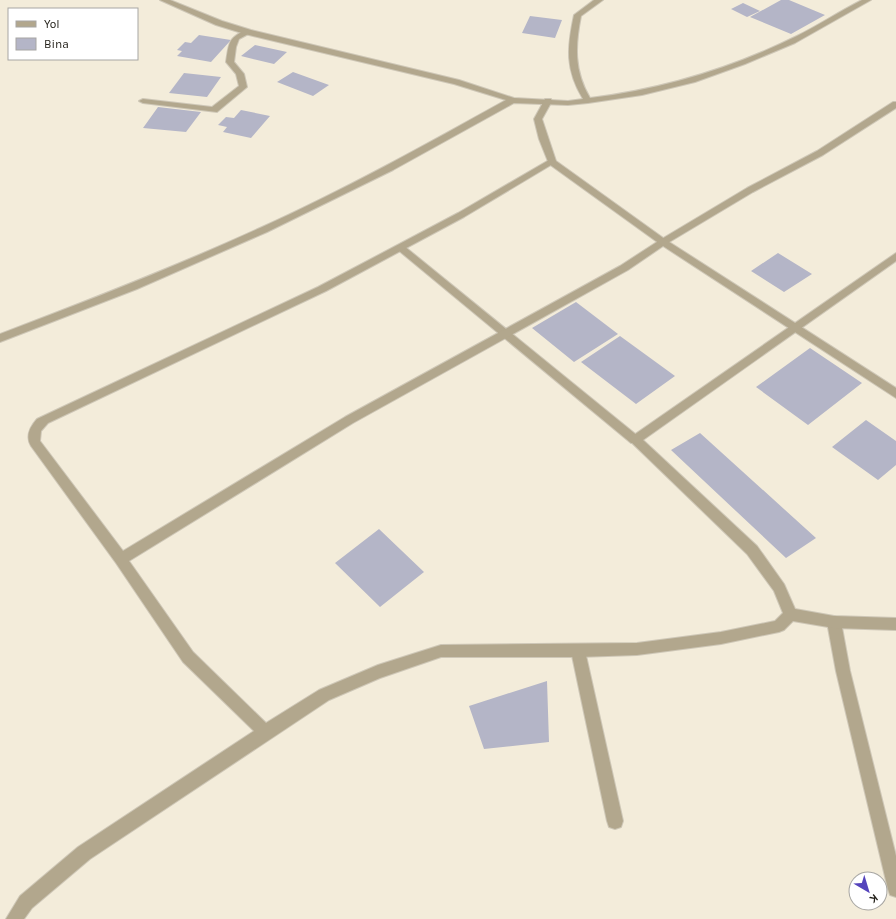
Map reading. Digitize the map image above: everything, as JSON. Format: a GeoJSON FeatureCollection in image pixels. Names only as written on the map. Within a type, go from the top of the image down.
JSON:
{"type":"FeatureCollection","features":[{"type":"Feature","properties":{"kind":"street"},"geometry":{"type":"LineString","coordinates":[[166,0],[219,23],[248,32],[326,52],[456,82],[513,100],[568,103],[618,98],[656,91],[710,76],[793,41],[867,0]]}},
{"type":"Feature","properties":{"kind":"street"},"geometry":{"type":"LineString","coordinates":[[588,101],[580,90],[572,71],[571,49],[578,15],[599,0]]}},
{"type":"Feature","properties":{"kind":"street"},"geometry":{"type":"LineString","coordinates":[[143,101],[214,110],[244,87],[240,74],[230,62],[232,47],[236,38],[248,32]]}},
{"type":"Feature","properties":{"kind":"street"},"geometry":{"type":"LineString","coordinates":[[0,338],[132,287],[263,230],[371,177],[513,100]]}},
{"type":"Feature","properties":{"kind":"street"},"geometry":{"type":"LineString","coordinates":[[548,101],[538,119],[552,162],[663,242],[896,394]]}},
{"type":"Feature","properties":{"kind":"street"},"geometry":{"type":"LineString","coordinates":[[121,558],[349,420],[624,268],[663,242],[762,183],[820,153],[896,104]]}},
{"type":"Feature","properties":{"kind":"street"},"geometry":{"type":"LineString","coordinates":[[265,732],[188,657],[121,558],[35,443],[33,435],[39,425],[52,416],[59,415],[322,289],[401,248],[552,162]]}},
{"type":"Feature","properties":{"kind":"street"},"geometry":{"type":"LineString","coordinates":[[401,248],[635,440],[752,550],[779,588],[790,614]]}},
{"type":"Feature","properties":{"kind":"street"},"geometry":{"type":"LineString","coordinates":[[635,440],[793,328],[894,259]]}},
{"type":"Feature","properties":{"kind":"street"},"geometry":{"type":"LineString","coordinates":[[790,614],[834,622],[896,624]]}},
{"type":"Feature","properties":{"kind":"street"},"geometry":{"type":"LineString","coordinates":[[14,919],[26,902],[84,853],[265,732],[324,695],[378,672],[441,651],[578,651],[637,649],[763,630],[779,626],[790,614]]}},
{"type":"Feature","properties":{"kind":"street"},"geometry":{"type":"LineString","coordinates":[[834,622],[843,671],[896,889]]}},
{"type":"Feature","properties":{"kind":"street"},"geometry":{"type":"LineString","coordinates":[[578,651],[615,821]]}},
{"type":"Feature","properties":{"kind":"building"},"geometry":{"type":"Polygon","coordinates":[[[781,0],[789,0],[825,15],[791,34],[750,17],[781,0]]]}},
{"type":"Feature","properties":{"kind":"building"},"geometry":{"type":"Polygon","coordinates":[[[743,3],[760,11],[747,17],[731,9],[743,3]]]}},
{"type":"Feature","properties":{"kind":"building"},"geometry":{"type":"Polygon","coordinates":[[[530,16],[562,20],[555,38],[522,33],[530,16]]]}},
{"type":"Feature","properties":{"kind":"building"},"geometry":{"type":"Polygon","coordinates":[[[199,35],[231,40],[211,62],[177,56],[182,51],[177,50],[185,42],[191,43],[199,35]]]}},
{"type":"Feature","properties":{"kind":"building"},"geometry":{"type":"Polygon","coordinates":[[[255,45],[287,52],[274,64],[241,56],[255,45]]]}},
{"type":"Feature","properties":{"kind":"building"},"geometry":{"type":"Polygon","coordinates":[[[293,72],[329,85],[313,96],[277,82],[293,72]]]}},
{"type":"Feature","properties":{"kind":"building"},"geometry":{"type":"Polygon","coordinates":[[[184,73],[221,77],[207,97],[169,93],[184,73]]]}},
{"type":"Feature","properties":{"kind":"building"},"geometry":{"type":"Polygon","coordinates":[[[158,107],[201,112],[186,132],[143,128],[158,107]]]}},
{"type":"Feature","properties":{"kind":"building"},"geometry":{"type":"Polygon","coordinates":[[[241,110],[270,116],[251,138],[223,132],[227,127],[218,125],[226,117],[234,118],[241,110]]]}},
{"type":"Feature","properties":{"kind":"building"},"geometry":{"type":"Polygon","coordinates":[[[778,253],[812,274],[784,292],[751,271],[778,253]]]}},
{"type":"Feature","properties":{"kind":"building"},"geometry":{"type":"Polygon","coordinates":[[[576,302],[618,334],[574,362],[532,328],[576,302]]]}},
{"type":"Feature","properties":{"kind":"building"},"geometry":{"type":"Polygon","coordinates":[[[620,336],[675,376],[636,404],[581,362],[620,336]]]}},
{"type":"Feature","properties":{"kind":"building"},"geometry":{"type":"Polygon","coordinates":[[[810,348],[862,383],[808,425],[756,387],[810,348]]]}},
{"type":"Feature","properties":{"kind":"building"},"geometry":{"type":"Polygon","coordinates":[[[866,420],[896,441],[896,465],[878,480],[832,447],[866,420]]]}},
{"type":"Feature","properties":{"kind":"building"},"geometry":{"type":"Polygon","coordinates":[[[700,433],[816,538],[786,558],[671,450],[700,433]]]}},
{"type":"Feature","properties":{"kind":"building"},"geometry":{"type":"Polygon","coordinates":[[[379,529],[424,572],[380,607],[335,563],[379,529]]]}},
{"type":"Feature","properties":{"kind":"building"},"geometry":{"type":"Polygon","coordinates":[[[547,681],[549,742],[484,749],[469,706],[547,681]]]}}]}
